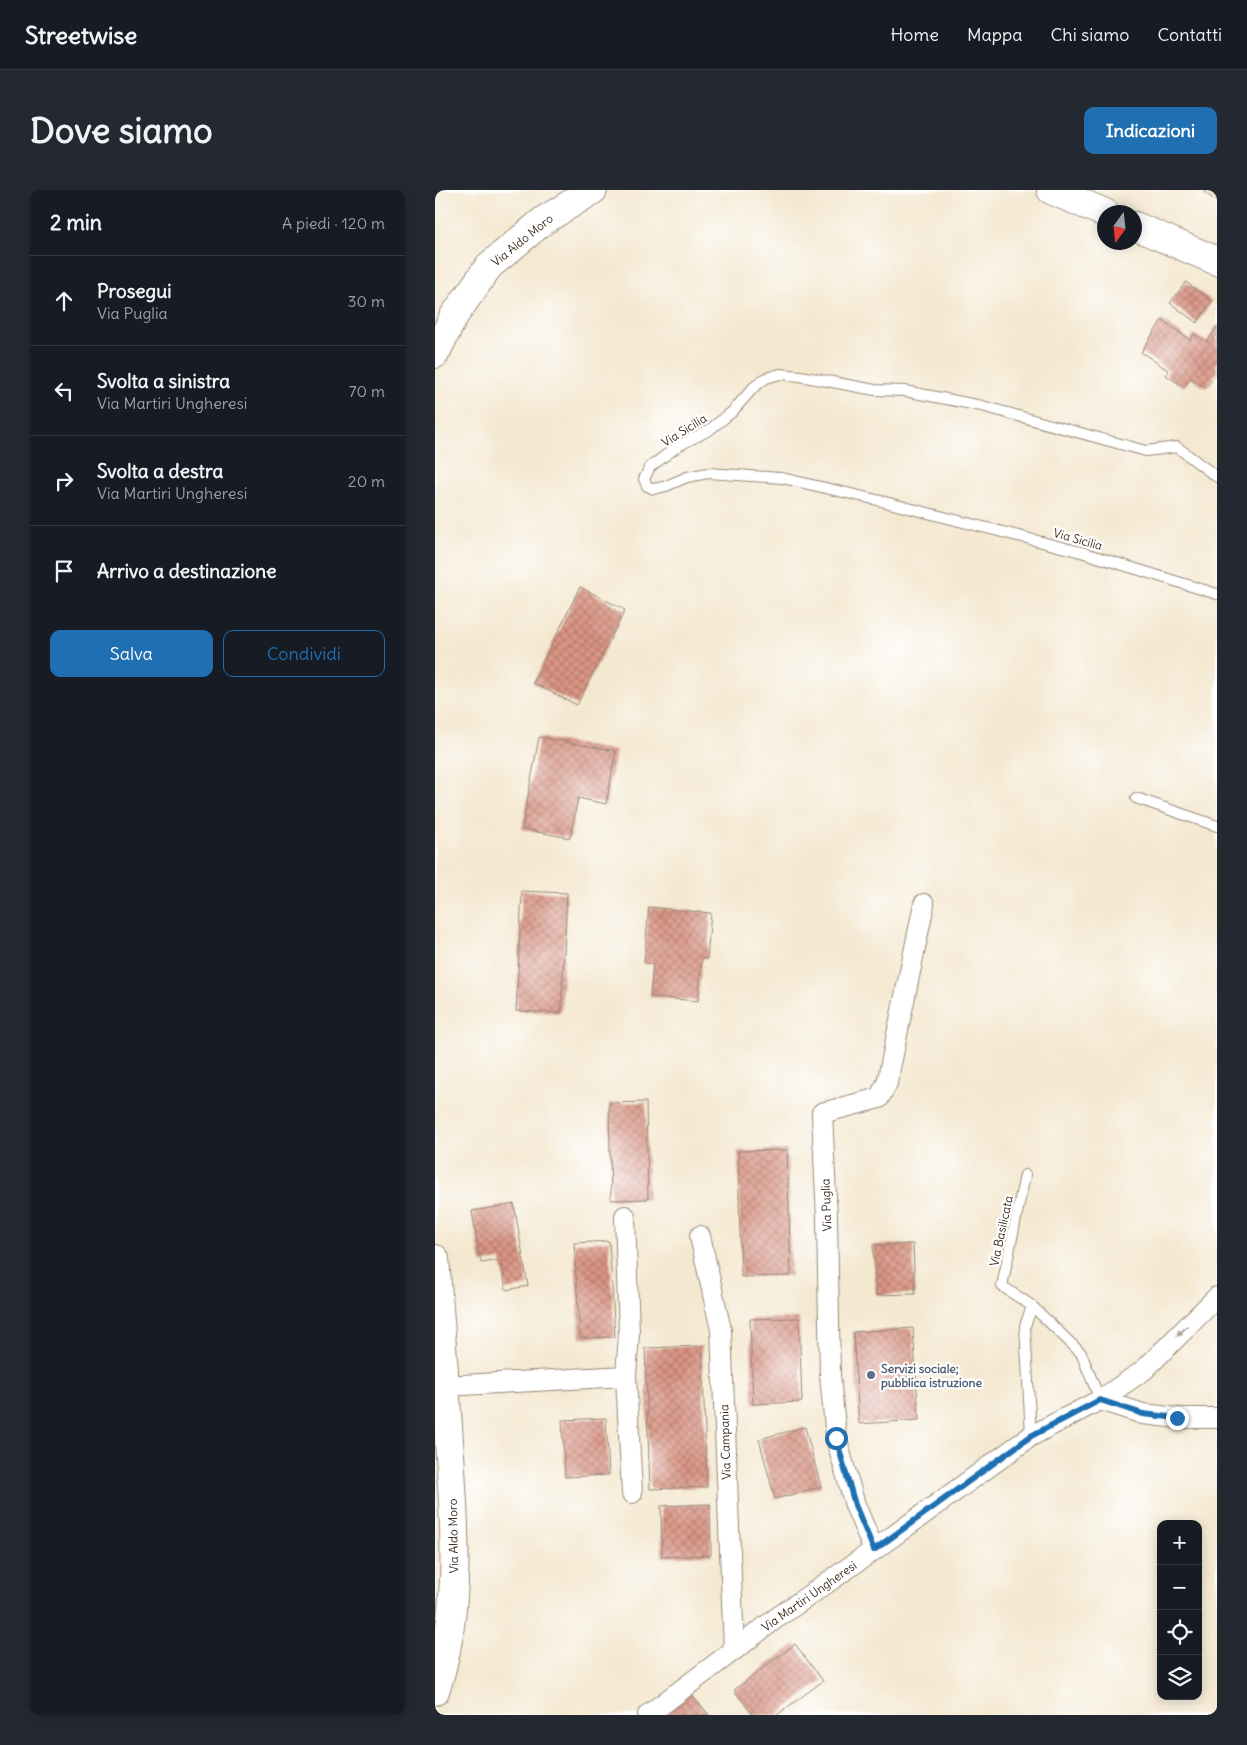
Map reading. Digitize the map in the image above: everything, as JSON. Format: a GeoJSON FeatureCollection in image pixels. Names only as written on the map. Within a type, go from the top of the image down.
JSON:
{"type":"FeatureCollection","features":[{"type":"Feature","properties":{"kind":"main road","name":"Via Aldo Moro"},"geometry":{"type":"LineString","coordinates":[[435,354],[454,316],[489,266],[543,221],[593,190]]}},
{"type":"Feature","properties":{"kind":"main road"},"geometry":{"type":"LineString","coordinates":[[1051,190],[1097,210]]}},
{"type":"Feature","properties":{"kind":"main road"},"geometry":{"type":"LineString","coordinates":[[1142,229],[1217,261]]}},
{"type":"Feature","properties":{"kind":"main road","name":"Via Aldo Moro"},"geometry":{"type":"LineString","coordinates":[[435,1259],[454,1511],[454,1581],[447,1645],[435,1691]]}},
{"type":"Feature","properties":{"kind":"street","name":"Via Puglia"},"geometry":{"type":"LineString","coordinates":[[874,1550],[855,1505],[836,1438],[830,1375],[827,1219],[822,1113],[879,1098],[887,1083],[924,904]]}},
{"type":"Feature","properties":{"kind":"street"},"geometry":{"type":"LineString","coordinates":[[625,1216],[629,1333],[626,1376],[632,1493]]}},
{"type":"Feature","properties":{"kind":"street","name":"Via Campania"},"geometry":{"type":"LineString","coordinates":[[701,1236],[721,1330],[734,1650]]}},
{"type":"Feature","properties":{"kind":"street","name":"Via Martiri Ungheresi"},"geometry":{"type":"LineString","coordinates":[[648,1715],[778,1617],[1031,1436],[1100,1400],[1144,1370],[1217,1297]]}},
{"type":"Feature","properties":{"kind":"street"},"geometry":{"type":"LineString","coordinates":[[445,1386],[626,1376]]}},
{"type":"Feature","properties":{"kind":"street"},"geometry":{"type":"LineString","coordinates":[[1100,1400],[1143,1414],[1177,1418],[1217,1418]]}},
{"type":"Feature","properties":{"kind":"lane","name":"Via Sicilia"},"geometry":{"type":"LineString","coordinates":[[1217,477],[1177,447],[1145,451],[982,406],[905,391],[875,390],[781,374],[766,378],[754,387],[732,412],[709,430],[678,446],[650,467],[644,479],[647,486],[654,489],[666,486],[687,476],[708,473],[783,478],[1081,552],[1217,594]]}},
{"type":"Feature","properties":{"kind":"lane"},"geometry":{"type":"LineString","coordinates":[[1136,798],[1217,826]]}},
{"type":"Feature","properties":{"kind":"lane","name":"Via Basilicata"},"geometry":{"type":"LineString","coordinates":[[1025,1175],[1002,1286],[1032,1306],[1081,1353],[1100,1400]]}},
{"type":"Feature","properties":{"kind":"lane"},"geometry":{"type":"LineString","coordinates":[[1031,1436],[1025,1326],[1032,1306]]}},
{"type":"Feature","properties":{"kind":"building"},"geometry":{"type":"Polygon","coordinates":[[[1205,190],[1217,190],[1217,202],[1204,192],[1205,190]]]}},
{"type":"Feature","properties":{"kind":"building"},"geometry":{"type":"Polygon","coordinates":[[[1186,282],[1212,301],[1197,323],[1170,303],[1186,282]]]}},
{"type":"Feature","properties":{"kind":"building"},"geometry":{"type":"Polygon","coordinates":[[[1162,320],[1190,340],[1194,334],[1207,342],[1217,326],[1217,372],[1206,388],[1191,378],[1184,387],[1166,375],[1169,371],[1141,352],[1162,320]]]}},
{"type":"Feature","properties":{"kind":"building"},"geometry":{"type":"Polygon","coordinates":[[[580,587],[625,610],[577,705],[533,683],[580,587]]]}},
{"type":"Feature","properties":{"kind":"building"},"geometry":{"type":"Polygon","coordinates":[[[539,737],[616,751],[606,804],[578,798],[570,838],[522,829],[539,737]]]}},
{"type":"Feature","properties":{"kind":"building"},"geometry":{"type":"Polygon","coordinates":[[[522,891],[567,893],[561,1013],[516,1011],[522,891]]]}},
{"type":"Feature","properties":{"kind":"building"},"geometry":{"type":"Polygon","coordinates":[[[649,907],[711,913],[707,959],[702,958],[698,1001],[650,997],[653,964],[644,963],[649,907]]]}},
{"type":"Feature","properties":{"kind":"building"},"geometry":{"type":"Polygon","coordinates":[[[646,1102],[648,1199],[611,1200],[609,1103],[646,1102]]]}},
{"type":"Feature","properties":{"kind":"building"},"geometry":{"type":"Polygon","coordinates":[[[787,1150],[791,1276],[741,1277],[738,1151],[787,1150]]]}},
{"type":"Feature","properties":{"kind":"building"},"geometry":{"type":"Polygon","coordinates":[[[514,1204],[528,1286],[506,1290],[501,1260],[481,1263],[472,1211],[514,1204]]]}},
{"type":"Feature","properties":{"kind":"building"},"geometry":{"type":"Polygon","coordinates":[[[609,1241],[615,1337],[580,1338],[574,1243],[609,1241]]]}},
{"type":"Feature","properties":{"kind":"building"},"geometry":{"type":"Polygon","coordinates":[[[913,1244],[915,1294],[876,1295],[873,1245],[913,1244]]]}},
{"type":"Feature","properties":{"kind":"building"},"geometry":{"type":"Polygon","coordinates":[[[799,1318],[802,1402],[753,1404],[750,1319],[799,1318]]]}},
{"type":"Feature","properties":{"kind":"building"},"geometry":{"type":"Polygon","coordinates":[[[913,1328],[919,1420],[859,1424],[853,1332],[913,1328]]]}},
{"type":"Feature","properties":{"kind":"building"},"geometry":{"type":"Polygon","coordinates":[[[702,1346],[707,1487],[650,1489],[645,1348],[702,1346]]]}},
{"type":"Feature","properties":{"kind":"building"},"geometry":{"type":"Polygon","coordinates":[[[606,1418],[609,1475],[565,1477],[562,1420],[606,1418]]]}},
{"type":"Feature","properties":{"kind":"building"},"geometry":{"type":"Polygon","coordinates":[[[805,1427],[821,1487],[775,1499],[759,1439],[805,1427]]]}},
{"type":"Feature","properties":{"kind":"building"},"geometry":{"type":"Polygon","coordinates":[[[710,1504],[711,1555],[662,1557],[661,1506],[710,1504]]]}},
{"type":"Feature","properties":{"kind":"building"},"geometry":{"type":"Polygon","coordinates":[[[795,1644],[823,1681],[777,1715],[753,1715],[734,1690],[795,1644]]]}},
{"type":"Feature","properties":{"kind":"building"},"geometry":{"type":"Polygon","coordinates":[[[690,1692],[709,1715],[661,1715],[690,1692]]]}},
{"type":"Feature","properties":{"kind":"place","name":"Servizi sociale; pubblica istruzione"},"geometry":{"type":"Point","coordinates":[871,1375]}},
{"type":"Feature","properties":{"kind":"route"},"geometry":{"type":"LineString","coordinates":[[836,1438],[855,1505],[874,1550],[1031,1436],[1100,1400],[1143,1414],[1177,1418]]}}]}
